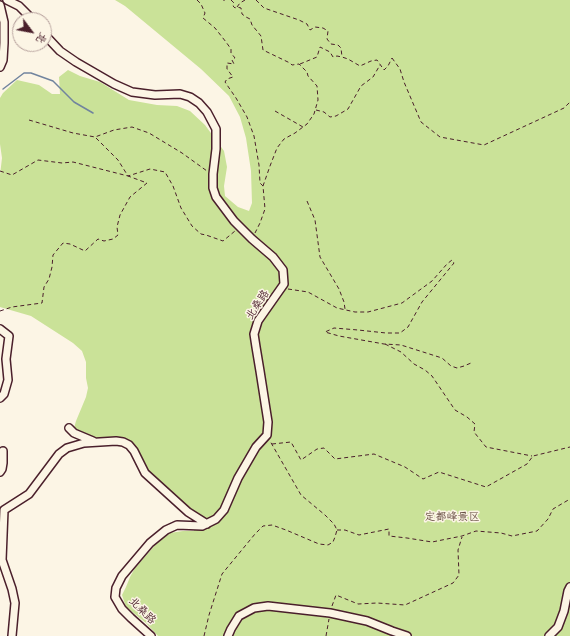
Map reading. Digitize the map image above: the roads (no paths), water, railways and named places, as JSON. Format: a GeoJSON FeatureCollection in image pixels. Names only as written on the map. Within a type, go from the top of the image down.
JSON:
{"type":"FeatureCollection","features":[{"type":"Feature","properties":{"kind":"street"},"geometry":{"type":"LineString","coordinates":[[7,0],[19,6],[25,12]]}},
{"type":"Feature","properties":{"kind":"street"},"geometry":{"type":"LineString","coordinates":[[0,5],[4,22],[4,43],[3,60],[0,67]]}},
{"type":"Feature","properties":{"kind":"street","name":"北桑路"},"geometry":{"type":"LineString","coordinates":[[52,42],[60,51],[76,62],[114,84],[132,92],[180,94],[190,97],[199,103],[207,112],[216,129],[216,150],[213,174],[213,188],[216,197],[234,221],[272,257],[283,270],[284,284],[258,321],[254,334],[268,422],[267,435],[256,447],[238,478],[224,510],[216,519],[202,526],[177,526],[166,530],[150,543],[122,576],[116,588],[115,597],[122,609],[151,636]]}},
{"type":"Feature","properties":{"kind":"street"},"geometry":{"type":"LineString","coordinates":[[0,329],[9,336],[6,359],[8,380],[4,394],[0,398]]}},
{"type":"Feature","properties":{"kind":"street"},"geometry":{"type":"LineString","coordinates":[[69,428],[74,433],[95,442]]}},
{"type":"Feature","properties":{"kind":"street"},"geometry":{"type":"LineString","coordinates":[[12,636],[15,604],[12,589],[2,560],[1,508],[29,494],[59,454],[67,448],[84,443],[95,442],[116,441],[129,445],[134,451],[145,473],[188,512],[207,524]]}},
{"type":"Feature","properties":{"kind":"street"},"geometry":{"type":"LineString","coordinates":[[0,472],[2,469],[3,452]]}},
{"type":"Feature","properties":{"kind":"street"},"geometry":{"type":"LineString","coordinates":[[548,636],[558,627],[570,588]]}},
{"type":"Feature","properties":{"kind":"street"},"geometry":{"type":"LineString","coordinates":[[228,636],[231,628],[239,616],[254,608],[268,606],[330,612],[367,621],[407,636]]}},
{"type":"Feature","properties":{"kind":"waterway"},"geometry":{"type":"LineString","coordinates":[[3,89],[24,73],[31,73],[53,81],[74,102],[93,113]]}},
{"type":"Feature","properties":{"kind":"park label","name":"定都峰景区"},"geometry":{"type":"Point","coordinates":[452,517]}}]}
